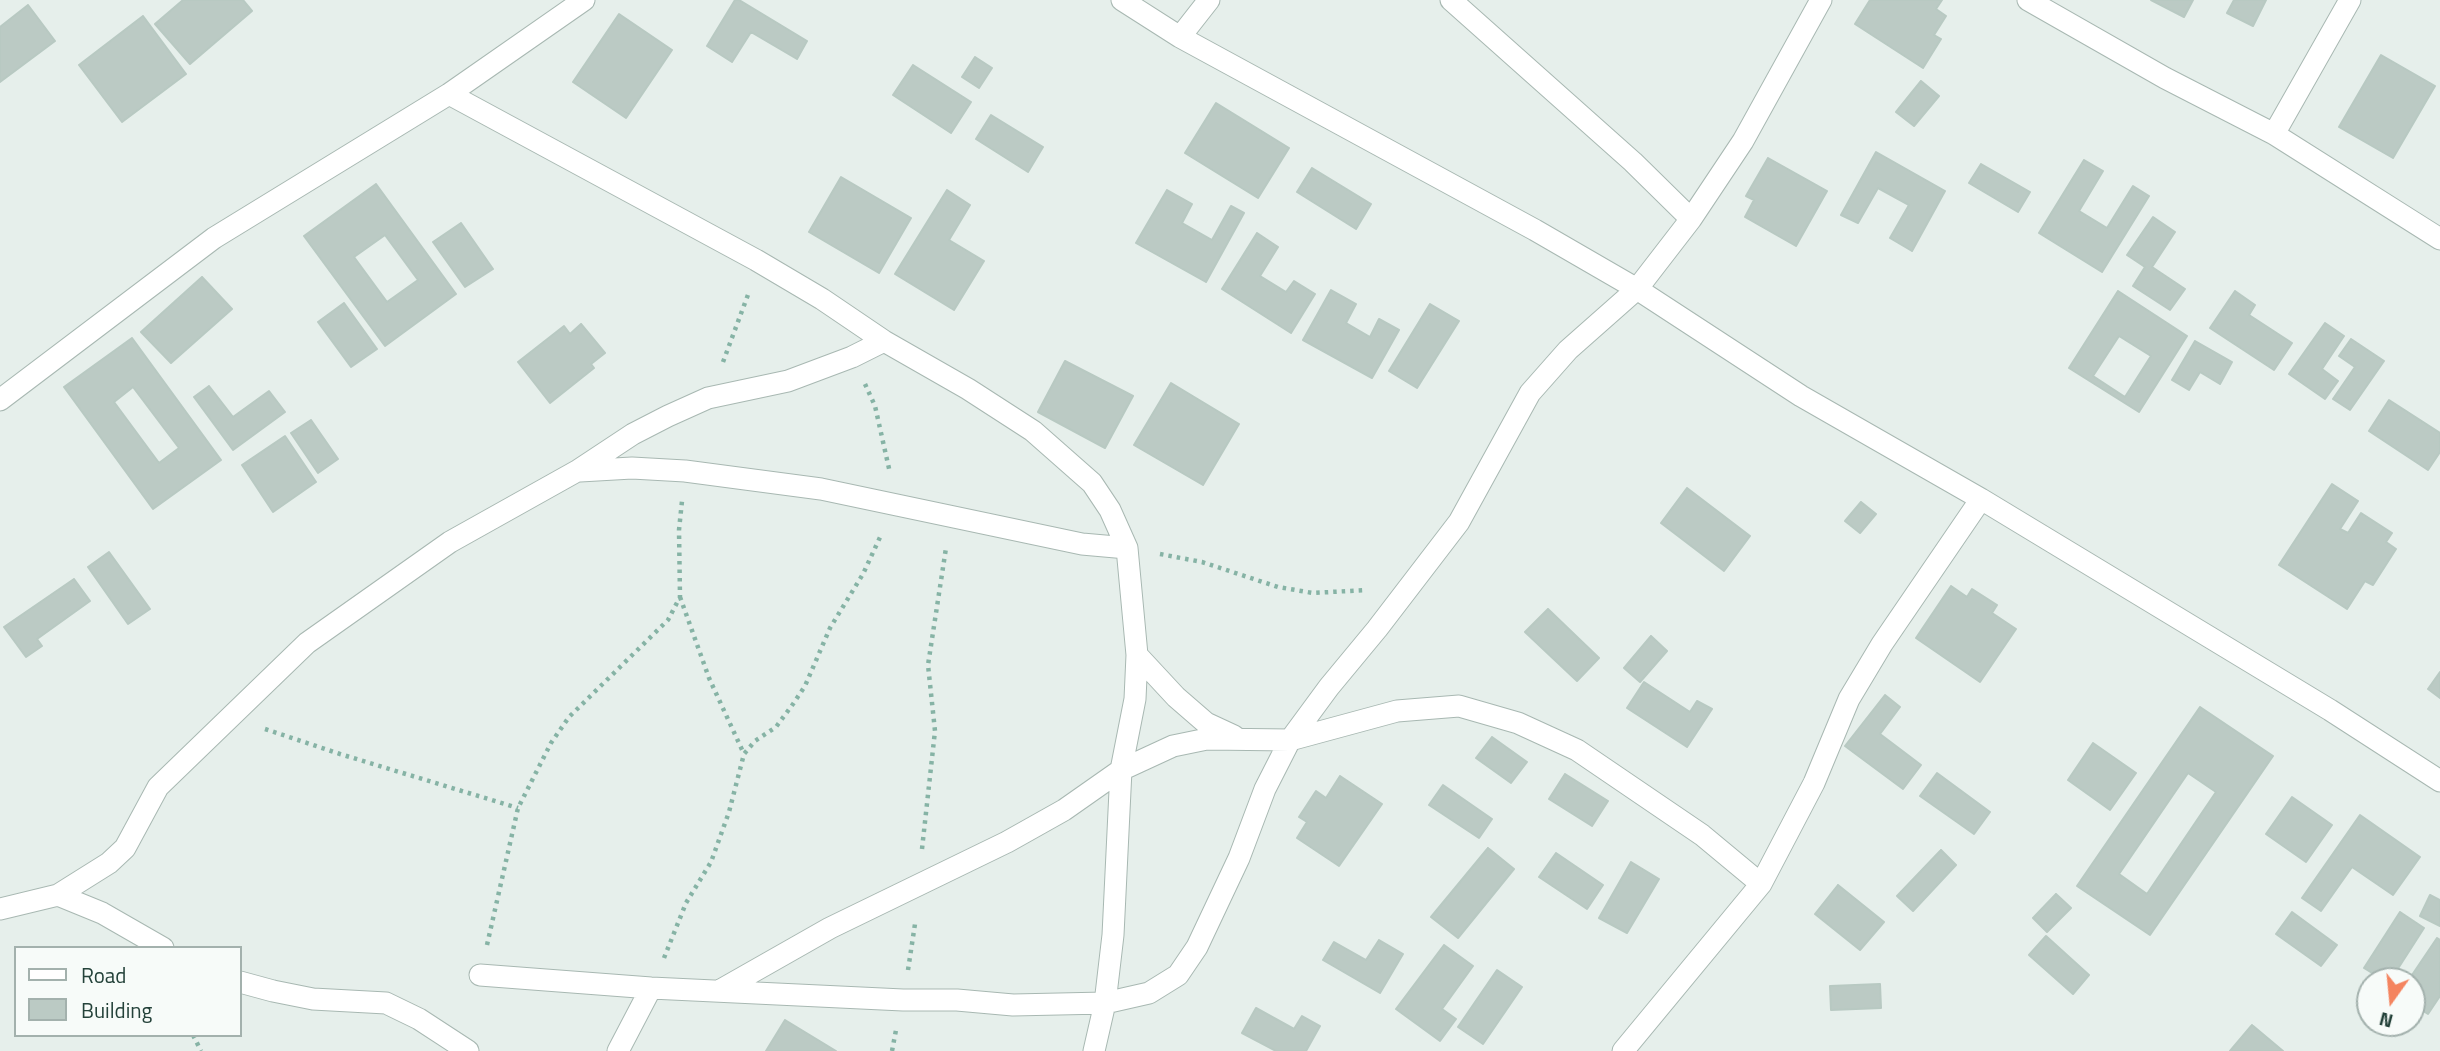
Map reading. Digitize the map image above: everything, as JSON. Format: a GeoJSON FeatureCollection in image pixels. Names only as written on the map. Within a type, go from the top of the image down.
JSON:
{"type":"FeatureCollection","features":[{"type":"Feature","properties":{"kind":"street"},"geometry":{"type":"LineString","coordinates":[[0,400],[214,238],[449,94],[584,0]]}},
{"type":"Feature","properties":{"kind":"street"},"geometry":{"type":"LineString","coordinates":[[1122,0],[1180,37],[1637,289],[1801,396],[1981,499],[2330,710],[2440,780]]}},
{"type":"Feature","properties":{"kind":"street"},"geometry":{"type":"LineString","coordinates":[[1180,37],[1209,0]]}},
{"type":"Feature","properties":{"kind":"street"},"geometry":{"type":"LineString","coordinates":[[480,975],[651,988],[903,1000],[957,1000],[1013,1005],[1105,1003],[1149,993],[1178,975],[1197,947],[1239,858],[1265,789],[1290,740],[1459,522],[1530,394],[1568,350],[1637,289],[1691,219],[1743,141],[1821,0]]}},
{"type":"Feature","properties":{"kind":"street"},"geometry":{"type":"LineString","coordinates":[[2028,0],[2165,78],[2274,134],[2440,239]]}},
{"type":"Feature","properties":{"kind":"street"},"geometry":{"type":"LineString","coordinates":[[2274,134],[2350,0]]}},
{"type":"Feature","properties":{"kind":"street"},"geometry":{"type":"LineString","coordinates":[[1464,3],[1691,219]]}},
{"type":"Feature","properties":{"kind":"street"},"geometry":{"type":"LineString","coordinates":[[449,94],[756,260],[822,299],[884,341],[1034,431],[1092,483],[1110,510],[1127,548],[1137,655],[1135,699],[1121,771],[1116,896],[1105,1003],[1094,1051]]}},
{"type":"Feature","properties":{"kind":"street"},"geometry":{"type":"LineString","coordinates":[[0,909],[58,895],[109,863],[125,848],[158,787],[307,643],[450,542],[577,471],[633,434],[708,398],[788,381],[852,357],[884,341]]}},
{"type":"Feature","properties":{"kind":"street"},"geometry":{"type":"LineString","coordinates":[[577,471],[632,468],[685,471],[821,489],[1082,544],[1127,548]]}},
{"type":"Feature","properties":{"kind":"street"},"geometry":{"type":"LineString","coordinates":[[1623,1051],[1761,884],[1814,783],[1849,699],[1882,644],[1981,499]]}},
{"type":"Feature","properties":{"kind":"street"},"geometry":{"type":"LineString","coordinates":[[1137,655],[1206,723],[1239,739]]}},
{"type":"Feature","properties":{"kind":"street"},"geometry":{"type":"LineString","coordinates":[[719,991],[830,928],[1007,842],[1064,810],[1121,771],[1173,746],[1207,739],[1290,740],[1397,711],[1459,706],[1518,723],[1587,757],[1702,835],[1761,884]]}},
{"type":"Feature","properties":{"kind":"street"},"geometry":{"type":"LineString","coordinates":[[58,895],[102,912],[160,946]]}},
{"type":"Feature","properties":{"kind":"street"},"geometry":{"type":"LineString","coordinates":[[242,983],[273,992],[313,999],[386,1003],[419,1019],[468,1051]]}},
{"type":"Feature","properties":{"kind":"street"},"geometry":{"type":"LineString","coordinates":[[618,1051],[651,988]]}},
{"type":"Feature","properties":{"kind":"path"},"geometry":{"type":"LineString","coordinates":[[708,398],[747,301],[756,260]]}},
{"type":"Feature","properties":{"kind":"path"},"geometry":{"type":"LineString","coordinates":[[651,988],[687,903],[711,862],[729,812],[744,754],[755,741],[776,727],[805,686],[830,628],[879,543],[890,503],[891,477],[875,406],[852,357]]}},
{"type":"Feature","properties":{"kind":"path"},"geometry":{"type":"LineString","coordinates":[[685,471],[679,530],[680,597],[709,678],[744,754]]}},
{"type":"Feature","properties":{"kind":"path"},"geometry":{"type":"LineString","coordinates":[[903,1000],[916,922],[917,885],[935,731],[928,665],[952,517]]}},
{"type":"Feature","properties":{"kind":"path"},"geometry":{"type":"LineString","coordinates":[[1127,548],[1202,562],[1278,587],[1313,593],[1376,588]]}},
{"type":"Feature","properties":{"kind":"path"},"geometry":{"type":"LineString","coordinates":[[480,975],[518,808],[551,743],[569,717],[668,620],[680,597]]}},
{"type":"Feature","properties":{"kind":"path"},"geometry":{"type":"LineString","coordinates":[[231,717],[340,754],[518,808]]}},
{"type":"Feature","properties":{"kind":"building"},"geometry":{"type":"Polygon","coordinates":[[[183,0],[243,0],[252,11],[190,64],[155,24],[183,0]]]}},
{"type":"Feature","properties":{"kind":"building"},"geometry":{"type":"Polygon","coordinates":[[[735,0],[807,41],[797,59],[751,32],[732,62],[707,46],[735,0]]]}},
{"type":"Feature","properties":{"kind":"building"},"geometry":{"type":"Polygon","coordinates":[[[1870,0],[1942,0],[1936,9],[1946,16],[1934,35],[1941,39],[1923,68],[1855,24],[1870,0]]]}},
{"type":"Feature","properties":{"kind":"building"},"geometry":{"type":"Polygon","coordinates":[[[2151,0],[2193,0],[2184,17],[2151,0]]]}},
{"type":"Feature","properties":{"kind":"building"},"geometry":{"type":"Polygon","coordinates":[[[2234,0],[2266,0],[2253,26],[2227,13],[2234,0]]]}},
{"type":"Feature","properties":{"kind":"building"},"geometry":{"type":"Polygon","coordinates":[[[28,5],[55,41],[0,82],[0,27],[28,5]]]}},
{"type":"Feature","properties":{"kind":"building"},"geometry":{"type":"Polygon","coordinates":[[[619,14],[672,50],[626,118],[573,82],[619,14]]]}},
{"type":"Feature","properties":{"kind":"building"},"geometry":{"type":"Polygon","coordinates":[[[143,16],[186,74],[122,122],[79,65],[143,16]]]}},
{"type":"Feature","properties":{"kind":"building"},"geometry":{"type":"Polygon","coordinates":[[[2381,55],[2435,86],[2393,158],[2339,127],[2381,55]]]}},
{"type":"Feature","properties":{"kind":"building"},"geometry":{"type":"Polygon","coordinates":[[[975,57],[992,68],[979,88],[962,77],[975,57]]]}},
{"type":"Feature","properties":{"kind":"building"},"geometry":{"type":"Polygon","coordinates":[[[913,65],[971,102],[951,133],[893,95],[913,65]]]}},
{"type":"Feature","properties":{"kind":"building"},"geometry":{"type":"Polygon","coordinates":[[[1921,81],[1939,96],[1914,126],[1896,112],[1921,81]]]}},
{"type":"Feature","properties":{"kind":"building"},"geometry":{"type":"Polygon","coordinates":[[[1216,103],[1289,148],[1258,198],[1185,153],[1216,103]]]}},
{"type":"Feature","properties":{"kind":"building"},"geometry":{"type":"Polygon","coordinates":[[[991,115],[1043,147],[1028,172],[976,139],[991,115]]]}},
{"type":"Feature","properties":{"kind":"building"},"geometry":{"type":"Polygon","coordinates":[[[1876,152],[1945,191],[1912,251],[1890,238],[1909,205],[1878,188],[1858,223],[1841,215],[1876,152]]]}},
{"type":"Feature","properties":{"kind":"building"},"geometry":{"type":"Polygon","coordinates":[[[1768,158],[1827,191],[1796,246],[1745,217],[1754,200],[1746,196],[1768,158]]]}},
{"type":"Feature","properties":{"kind":"building"},"geometry":{"type":"Polygon","coordinates":[[[2084,160],[2103,171],[2079,211],[2107,228],[2133,186],[2149,196],[2102,272],[2039,233],[2084,160]]]}},
{"type":"Feature","properties":{"kind":"building"},"geometry":{"type":"Polygon","coordinates":[[[1981,164],[2030,192],[2018,212],[1969,183],[1981,164]]]}},
{"type":"Feature","properties":{"kind":"building"},"geometry":{"type":"Polygon","coordinates":[[[1312,168],[1371,204],[1356,229],[1297,192],[1312,168]]]}},
{"type":"Feature","properties":{"kind":"building"},"geometry":{"type":"Polygon","coordinates":[[[841,177],[911,218],[879,273],[809,232],[841,177]]]}},
{"type":"Feature","properties":{"kind":"building"},"geometry":{"type":"Polygon","coordinates":[[[376,184],[456,294],[385,346],[304,236],[376,184]],[[385,235],[354,257],[387,302],[418,280],[385,235]]]}},
{"type":"Feature","properties":{"kind":"building"},"geometry":{"type":"Polygon","coordinates":[[[947,190],[970,205],[949,240],[984,261],[954,310],[895,274],[947,190]]]}},
{"type":"Feature","properties":{"kind":"building"},"geometry":{"type":"Polygon","coordinates":[[[1167,190],[1192,204],[1182,223],[1212,240],[1231,206],[1244,213],[1206,282],[1136,243],[1167,190]]]}},
{"type":"Feature","properties":{"kind":"building"},"geometry":{"type":"Polygon","coordinates":[[[2153,217],[2175,232],[2152,267],[2185,289],[2170,310],[2133,286],[2145,267],[2127,255],[2153,217]]]}},
{"type":"Feature","properties":{"kind":"building"},"geometry":{"type":"Polygon","coordinates":[[[461,223],[493,269],[465,287],[433,242],[461,223]]]}},
{"type":"Feature","properties":{"kind":"building"},"geometry":{"type":"Polygon","coordinates":[[[1257,233],[1278,247],[1260,276],[1286,292],[1294,281],[1315,294],[1291,333],[1222,289],[1257,233]]]}},
{"type":"Feature","properties":{"kind":"building"},"geometry":{"type":"Polygon","coordinates":[[[202,277],[232,309],[171,363],[141,332],[202,277]]]}},
{"type":"Feature","properties":{"kind":"building"},"geometry":{"type":"Polygon","coordinates":[[[1331,290],[1356,304],[1346,323],[1370,337],[1379,319],[1399,330],[1372,378],[1303,340],[1331,290]]]}},
{"type":"Feature","properties":{"kind":"building"},"geometry":{"type":"Polygon","coordinates":[[[2118,291],[2187,336],[2139,412],[2069,368],[2118,291]],[[2119,336],[2093,376],[2125,397],[2151,356],[2119,336]]]}},
{"type":"Feature","properties":{"kind":"building"},"geometry":{"type":"Polygon","coordinates":[[[2235,291],[2255,305],[2249,315],[2292,343],[2274,370],[2210,328],[2235,291]]]}},
{"type":"Feature","properties":{"kind":"building"},"geometry":{"type":"Polygon","coordinates":[[[344,303],[377,349],[351,367],[318,322],[344,303]]]}},
{"type":"Feature","properties":{"kind":"building"},"geometry":{"type":"Polygon","coordinates":[[[1430,304],[1459,321],[1417,388],[1389,371],[1430,304]]]}},
{"type":"Feature","properties":{"kind":"building"},"geometry":{"type":"Polygon","coordinates":[[[2325,323],[2344,336],[2322,369],[2338,381],[2325,399],[2289,374],[2325,323]]]}},
{"type":"Feature","properties":{"kind":"building"},"geometry":{"type":"Polygon","coordinates":[[[581,324],[605,353],[591,364],[594,368],[550,403],[518,362],[564,326],[570,334],[581,324]]]}},
{"type":"Feature","properties":{"kind":"building"},"geometry":{"type":"Polygon","coordinates":[[[132,338],[221,460],[153,509],[64,387],[132,338]],[[133,387],[114,402],[159,463],[179,448],[133,387]]]}},
{"type":"Feature","properties":{"kind":"building"},"geometry":{"type":"Polygon","coordinates":[[[2351,339],[2384,361],[2350,410],[2333,399],[2355,367],[2339,356],[2351,339]]]}},
{"type":"Feature","properties":{"kind":"building"},"geometry":{"type":"Polygon","coordinates":[[[2195,341],[2232,362],[2220,384],[2200,372],[2189,390],[2172,380],[2195,341]]]}},
{"type":"Feature","properties":{"kind":"building"},"geometry":{"type":"Polygon","coordinates":[[[1065,361],[1133,396],[1105,448],[1038,412],[1065,361]]]}},
{"type":"Feature","properties":{"kind":"building"},"geometry":{"type":"Polygon","coordinates":[[[1171,383],[1239,424],[1203,485],[1134,445],[1171,383]]]}},
{"type":"Feature","properties":{"kind":"building"},"geometry":{"type":"Polygon","coordinates":[[[209,386],[233,417],[269,391],[285,412],[233,450],[194,397],[209,386]]]}},
{"type":"Feature","properties":{"kind":"building"},"geometry":{"type":"Polygon","coordinates":[[[2389,400],[2440,433],[2440,452],[2428,470],[2369,431],[2389,400]]]}},
{"type":"Feature","properties":{"kind":"building"},"geometry":{"type":"Polygon","coordinates":[[[311,420],[338,459],[318,473],[291,433],[311,420]]]}},
{"type":"Feature","properties":{"kind":"building"},"geometry":{"type":"Polygon","coordinates":[[[285,436],[316,482],[273,512],[242,465],[285,436]]]}},
{"type":"Feature","properties":{"kind":"building"},"geometry":{"type":"Polygon","coordinates":[[[2332,484],[2358,501],[2340,529],[2348,533],[2361,513],[2392,533],[2386,542],[2396,549],[2373,585],[2365,581],[2347,609],[2279,565],[2332,484]]]}},
{"type":"Feature","properties":{"kind":"building"},"geometry":{"type":"Polygon","coordinates":[[[1687,488],[1750,536],[1724,571],[1661,523],[1687,488]]]}},
{"type":"Feature","properties":{"kind":"building"},"geometry":{"type":"Polygon","coordinates":[[[1861,502],[1876,514],[1860,533],[1845,521],[1861,502]]]}},
{"type":"Feature","properties":{"kind":"building"},"geometry":{"type":"Polygon","coordinates":[[[109,552],[150,609],[128,624],[88,567],[109,552]]]}},
{"type":"Feature","properties":{"kind":"building"},"geometry":{"type":"Polygon","coordinates":[[[74,579],[90,601],[37,639],[42,646],[26,657],[4,627],[74,579]]]}},
{"type":"Feature","properties":{"kind":"building"},"geometry":{"type":"Polygon","coordinates":[[[1951,586],[1967,597],[1972,589],[1997,605],[1992,613],[2016,629],[1980,682],[1916,638],[1951,586]]]}},
{"type":"Feature","properties":{"kind":"building"},"geometry":{"type":"Polygon","coordinates":[[[1548,609],[1599,658],[1577,681],[1525,632],[1548,609]]]}},
{"type":"Feature","properties":{"kind":"building"},"geometry":{"type":"Polygon","coordinates":[[[1651,636],[1667,651],[1640,682],[1624,668],[1651,636]]]}},
{"type":"Feature","properties":{"kind":"building"},"geometry":{"type":"Polygon","coordinates":[[[2440,672],[2440,698],[2428,689],[2440,672]]]}},
{"type":"Feature","properties":{"kind":"building"},"geometry":{"type":"Polygon","coordinates":[[[1644,682],[1690,712],[1697,701],[1712,709],[1687,747],[1627,708],[1644,682]]]}},
{"type":"Feature","properties":{"kind":"building"},"geometry":{"type":"Polygon","coordinates":[[[1885,695],[1900,707],[1880,734],[1921,765],[1903,789],[1845,746],[1885,695]]]}},
{"type":"Feature","properties":{"kind":"building"},"geometry":{"type":"Polygon","coordinates":[[[2200,707],[2273,756],[2150,935],[2077,886],[2200,707]],[[2188,773],[2119,874],[2147,894],[2216,792],[2188,773]]]}},
{"type":"Feature","properties":{"kind":"building"},"geometry":{"type":"Polygon","coordinates":[[[1492,737],[1527,762],[1511,783],[1476,758],[1492,737]]]}},
{"type":"Feature","properties":{"kind":"building"},"geometry":{"type":"Polygon","coordinates":[[[2093,743],[2136,773],[2110,810],[2068,780],[2093,743]]]}},
{"type":"Feature","properties":{"kind":"building"},"geometry":{"type":"Polygon","coordinates":[[[1937,773],[1990,812],[1974,834],[1920,796],[1937,773]]]}},
{"type":"Feature","properties":{"kind":"building"},"geometry":{"type":"Polygon","coordinates":[[[1565,774],[1608,801],[1592,826],[1549,799],[1565,774]]]}},
{"type":"Feature","properties":{"kind":"building"},"geometry":{"type":"Polygon","coordinates":[[[1340,776],[1382,804],[1339,866],[1297,838],[1307,822],[1299,817],[1316,791],[1326,798],[1340,776]]]}},
{"type":"Feature","properties":{"kind":"building"},"geometry":{"type":"Polygon","coordinates":[[[1443,785],[1492,819],[1479,838],[1429,805],[1443,785]]]}},
{"type":"Feature","properties":{"kind":"building"},"geometry":{"type":"Polygon","coordinates":[[[2292,797],[2332,825],[2306,862],[2266,834],[2292,797]]]}},
{"type":"Feature","properties":{"kind":"building"},"geometry":{"type":"Polygon","coordinates":[[[2360,815],[2420,857],[2393,895],[2352,867],[2321,911],[2302,898],[2360,815]]]}},
{"type":"Feature","properties":{"kind":"building"},"geometry":{"type":"Polygon","coordinates":[[[1488,848],[1514,869],[1458,938],[1431,917],[1488,848]]]}},
{"type":"Feature","properties":{"kind":"building"},"geometry":{"type":"Polygon","coordinates":[[[1941,850],[1956,865],[1913,911],[1897,896],[1941,850]]]}},
{"type":"Feature","properties":{"kind":"building"},"geometry":{"type":"Polygon","coordinates":[[[1556,853],[1603,885],[1587,909],[1539,877],[1556,853]]]}},
{"type":"Feature","properties":{"kind":"building"},"geometry":{"type":"Polygon","coordinates":[[[1631,862],[1659,879],[1627,933],[1599,918],[1631,862]]]}},
{"type":"Feature","properties":{"kind":"building"},"geometry":{"type":"Polygon","coordinates":[[[1838,885],[1884,922],[1860,950],[1815,914],[1838,885]]]}},
{"type":"Feature","properties":{"kind":"building"},"geometry":{"type":"Polygon","coordinates":[[[2056,894],[2071,908],[2047,932],[2033,918],[2056,894]]]}},
{"type":"Feature","properties":{"kind":"building"},"geometry":{"type":"Polygon","coordinates":[[[2430,895],[2440,900],[2440,926],[2420,916],[2430,895]]]}},
{"type":"Feature","properties":{"kind":"building"},"geometry":{"type":"Polygon","coordinates":[[[2292,912],[2337,945],[2321,966],[2276,934],[2292,912]]]}},
{"type":"Feature","properties":{"kind":"building"},"geometry":{"type":"Polygon","coordinates":[[[2400,912],[2424,928],[2399,967],[2365,967],[2400,912]]]}},
{"type":"Feature","properties":{"kind":"building"},"geometry":{"type":"Polygon","coordinates":[[[2046,936],[2089,975],[2073,994],[2029,955],[2046,936]]]}},
{"type":"Feature","properties":{"kind":"building"},"geometry":{"type":"Polygon","coordinates":[[[2437,938],[2440,940],[2440,996],[2428,1014],[2426,967],[2417,967],[2437,938]]]}},
{"type":"Feature","properties":{"kind":"building"},"geometry":{"type":"Polygon","coordinates":[[[1379,940],[1403,954],[1380,993],[1323,960],[1334,942],[1366,960],[1379,940]]]}},
{"type":"Feature","properties":{"kind":"building"},"geometry":{"type":"Polygon","coordinates":[[[1444,945],[1473,966],[1442,1009],[1456,1019],[1440,1041],[1396,1009],[1444,945]]]}},
{"type":"Feature","properties":{"kind":"building"},"geometry":{"type":"Polygon","coordinates":[[[1497,970],[1522,987],[1483,1044],[1458,1027],[1497,970]]]}},
{"type":"Feature","properties":{"kind":"building"},"geometry":{"type":"Polygon","coordinates":[[[1880,984],[1881,1008],[1831,1010],[1830,986],[1880,984]]]}},
{"type":"Feature","properties":{"kind":"building"},"geometry":{"type":"Polygon","coordinates":[[[1256,1008],[1294,1029],[1302,1016],[1320,1026],[1306,1051],[1276,1051],[1242,1033],[1256,1008]]]}},
{"type":"Feature","properties":{"kind":"building"},"geometry":{"type":"Polygon","coordinates":[[[785,1020],[836,1051],[766,1051],[785,1020]]]}},
{"type":"Feature","properties":{"kind":"building"},"geometry":{"type":"Polygon","coordinates":[[[2252,1025],[2283,1051],[2230,1051],[2252,1025]]]}}]}
